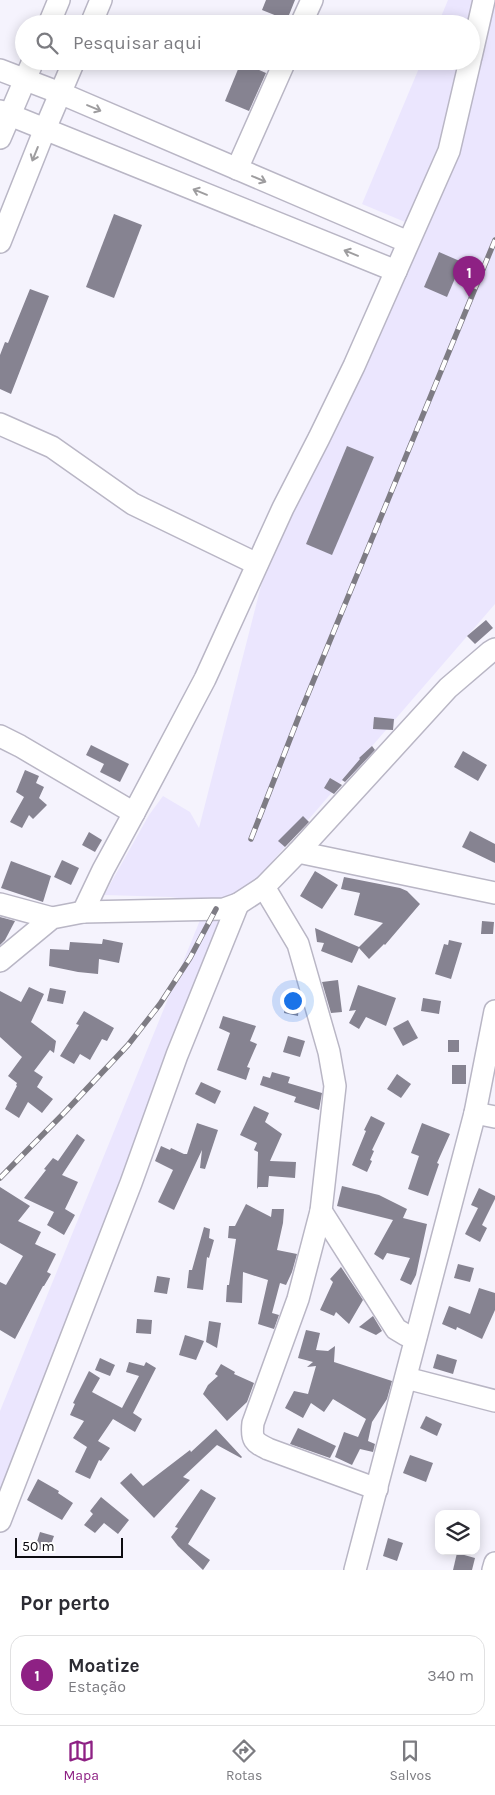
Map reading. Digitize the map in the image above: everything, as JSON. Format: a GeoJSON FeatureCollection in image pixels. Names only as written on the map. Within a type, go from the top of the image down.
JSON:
{"type":"FeatureCollection","features":[{"type":"Feature","properties":{"kind":"street"},"geometry":{"type":"LineString","coordinates":[[53,15],[59,0]]}},
{"type":"Feature","properties":{"kind":"street"},"geometry":{"type":"LineString","coordinates":[[95,15],[101,0]]}},
{"type":"Feature","properties":{"kind":"street"},"geometry":{"type":"LineString","coordinates":[[306,15],[312,0]]}},
{"type":"Feature","properties":{"kind":"street"},"geometry":{"type":"LineString","coordinates":[[480,17],[484,0]]}},
{"type":"Feature","properties":{"kind":"street"},"geometry":{"type":"LineString","coordinates":[[0,70],[28,71],[60,93],[408,242]]}},
{"type":"Feature","properties":{"kind":"street"},"geometry":{"type":"LineString","coordinates":[[0,242],[70,70]]}},
{"type":"Feature","properties":{"kind":"street"},"geometry":{"type":"LineString","coordinates":[[237,169],[281,70]]}},
{"type":"Feature","properties":{"kind":"street"},"geometry":{"type":"LineString","coordinates":[[83,912],[102,870],[204,679],[257,564],[354,366],[449,151],[468,70]]}},
{"type":"Feature","properties":{"kind":"street"},"geometry":{"type":"LineString","coordinates":[[0,138],[5,113],[28,71]]}},
{"type":"Feature","properties":{"kind":"street"},"geometry":{"type":"LineString","coordinates":[[5,113],[396,271]]}},
{"type":"Feature","properties":{"kind":"street"},"geometry":{"type":"LineString","coordinates":[[0,424],[52,447],[133,504],[257,564]]}},
{"type":"Feature","properties":{"kind":"street"},"geometry":{"type":"LineString","coordinates":[[0,904],[52,918],[83,912],[224,909],[238,904],[264,887],[448,688],[495,649]]}},
{"type":"Feature","properties":{"kind":"street"},"geometry":{"type":"LineString","coordinates":[[0,736],[134,813]]}},
{"type":"Feature","properties":{"kind":"street"},"geometry":{"type":"LineString","coordinates":[[298,852],[495,893]]}},
{"type":"Feature","properties":{"kind":"street"},"geometry":{"type":"LineString","coordinates":[[264,887],[298,944],[329,1052],[335,1086],[320,1212],[298,1299],[253,1423],[252,1435],[256,1443],[268,1449],[377,1489]]}},
{"type":"Feature","properties":{"kind":"street"},"geometry":{"type":"LineString","coordinates":[[0,1521],[131,1183],[176,1055],[238,904]]}},
{"type":"Feature","properties":{"kind":"street"},"geometry":{"type":"LineString","coordinates":[[0,961],[52,918]]}},
{"type":"Feature","properties":{"kind":"street"},"geometry":{"type":"LineString","coordinates":[[355,1570],[416,1336],[485,1115],[495,1011]]}},
{"type":"Feature","properties":{"kind":"street"},"geometry":{"type":"LineString","coordinates":[[320,1212],[396,1329],[406,1335],[416,1336]]}},
{"type":"Feature","properties":{"kind":"street"},"geometry":{"type":"LineString","coordinates":[[406,1378],[495,1401]]}},
{"type":"Feature","properties":{"kind":"street"},"geometry":{"type":"LineString","coordinates":[[493,1570],[495,1563]]}},
{"type":"Feature","properties":{"kind":"shaded area"},"geometry":{"type":"Polygon","coordinates":[[[448,0],[495,0],[495,604],[251,886],[0,1515],[0,1411],[207,903],[171,897],[104,895],[149,815],[163,796],[190,812],[199,828],[262,582],[417,227],[362,204],[418,70],[480,70],[480,15],[442,15],[448,0]]]}},
{"type":"Feature","properties":{"kind":"building"},"geometry":{"type":"Polygon","coordinates":[[[266,0],[295,0],[289,15],[274,15],[262,10],[266,0]]]}},
{"type":"Feature","properties":{"kind":"building"},"geometry":{"type":"Polygon","coordinates":[[[238,70],[259,70],[266,73],[249,111],[225,101],[238,70]]]}},
{"type":"Feature","properties":{"kind":"building"},"geometry":{"type":"Polygon","coordinates":[[[114,214],[142,225],[114,298],[86,287],[114,214]]]}},
{"type":"Feature","properties":{"kind":"building"},"geometry":{"type":"Polygon","coordinates":[[[439,252],[462,262],[447,297],[424,287],[439,252]]]}},
{"type":"Feature","properties":{"kind":"building"},"geometry":{"type":"Polygon","coordinates":[[[30,289],[49,296],[11,394],[0,389],[0,355],[5,342],[8,343],[30,289]]]}},
{"type":"Feature","properties":{"kind":"building"},"geometry":{"type":"Polygon","coordinates":[[[347,446],[374,457],[332,555],[306,544],[347,446]]]}},
{"type":"Feature","properties":{"kind":"building"},"geometry":{"type":"Polygon","coordinates":[[[486,620],[493,628],[475,644],[467,636],[486,620]]]}},
{"type":"Feature","properties":{"kind":"building"},"geometry":{"type":"Polygon","coordinates":[[[374,717],[394,719],[393,730],[373,729],[374,717]]]}},
{"type":"Feature","properties":{"kind":"building"},"geometry":{"type":"Polygon","coordinates":[[[91,745],[129,764],[120,782],[100,772],[104,764],[86,755],[91,745]]]}},
{"type":"Feature","properties":{"kind":"building"},"geometry":{"type":"Polygon","coordinates":[[[372,746],[375,750],[345,782],[342,780],[359,758],[372,746]]]}},
{"type":"Feature","properties":{"kind":"building"},"geometry":{"type":"Polygon","coordinates":[[[463,751],[487,765],[478,781],[454,767],[463,751]]]}},
{"type":"Feature","properties":{"kind":"building"},"geometry":{"type":"Polygon","coordinates":[[[25,770],[39,776],[36,783],[44,787],[39,798],[47,805],[33,819],[29,815],[22,828],[10,822],[24,797],[16,792],[25,770]]]}},
{"type":"Feature","properties":{"kind":"building"},"geometry":{"type":"Polygon","coordinates":[[[330,778],[342,785],[334,794],[324,788],[330,778]]]}},
{"type":"Feature","properties":{"kind":"building"},"geometry":{"type":"Polygon","coordinates":[[[303,816],[309,822],[285,847],[278,841],[303,816]]]}},
{"type":"Feature","properties":{"kind":"building"},"geometry":{"type":"Polygon","coordinates":[[[470,831],[495,844],[495,863],[462,847],[470,831]]]}},
{"type":"Feature","properties":{"kind":"building"},"geometry":{"type":"Polygon","coordinates":[[[89,832],[102,840],[95,852],[82,845],[89,832]]]}},
{"type":"Feature","properties":{"kind":"building"},"geometry":{"type":"Polygon","coordinates":[[[62,860],[79,868],[71,885],[54,877],[62,860]]]}},
{"type":"Feature","properties":{"kind":"building"},"geometry":{"type":"Polygon","coordinates":[[[11,861],[51,876],[43,902],[1,888],[11,861]]]}},
{"type":"Feature","properties":{"kind":"building"},"geometry":{"type":"Polygon","coordinates":[[[315,871],[338,885],[322,909],[300,896],[315,871]]]}},
{"type":"Feature","properties":{"kind":"building"},"geometry":{"type":"Polygon","coordinates":[[[344,877],[400,888],[407,891],[420,904],[385,945],[369,959],[359,948],[352,963],[321,951],[324,943],[317,942],[315,928],[359,947],[383,923],[354,915],[360,893],[341,889],[344,877]]]}},
{"type":"Feature","properties":{"kind":"building"},"geometry":{"type":"Polygon","coordinates":[[[0,917],[15,921],[5,940],[0,945],[0,917]]]}},
{"type":"Feature","properties":{"kind":"building"},"geometry":{"type":"Polygon","coordinates":[[[482,921],[494,922],[493,934],[481,934],[482,921]]]}},
{"type":"Feature","properties":{"kind":"building"},"geometry":{"type":"Polygon","coordinates":[[[103,939],[123,943],[119,963],[99,959],[98,974],[49,966],[50,949],[69,950],[70,942],[102,944],[103,939]]]}},
{"type":"Feature","properties":{"kind":"building"},"geometry":{"type":"Polygon","coordinates":[[[449,940],[462,943],[451,979],[435,974],[444,944],[448,945],[449,940]]]}},
{"type":"Feature","properties":{"kind":"building"},"geometry":{"type":"Polygon","coordinates":[[[338,980],[342,1012],[331,1013],[322,982],[338,980]]]}},
{"type":"Feature","properties":{"kind":"building"},"geometry":{"type":"Polygon","coordinates":[[[358,985],[396,998],[386,1026],[366,1017],[359,1029],[349,1023],[356,1010],[349,1011],[358,985]]]}},
{"type":"Feature","properties":{"kind":"building"},"geometry":{"type":"Polygon","coordinates":[[[29,987],[44,994],[31,1022],[56,1041],[54,1053],[50,1050],[34,1071],[43,1077],[37,1087],[53,1099],[42,1113],[28,1102],[19,1118],[5,1109],[17,1086],[17,1083],[8,1076],[22,1057],[0,1037],[0,991],[21,1002],[29,987]]]}},
{"type":"Feature","properties":{"kind":"building"},"geometry":{"type":"Polygon","coordinates":[[[50,988],[66,991],[63,1004],[47,1001],[50,988]]]}},
{"type":"Feature","properties":{"kind":"building"},"geometry":{"type":"Polygon","coordinates":[[[287,995],[300,997],[298,1016],[284,1013],[287,995]]]}},
{"type":"Feature","properties":{"kind":"building"},"geometry":{"type":"Polygon","coordinates":[[[423,998],[441,1001],[439,1014],[421,1011],[423,998]]]}},
{"type":"Feature","properties":{"kind":"building"},"geometry":{"type":"Polygon","coordinates":[[[84,1011],[114,1028],[107,1041],[102,1039],[90,1060],[80,1054],[74,1064],[60,1056],[79,1025],[76,1024],[84,1011]]]}},
{"type":"Feature","properties":{"kind":"building"},"geometry":{"type":"Polygon","coordinates":[[[223,1016],[256,1026],[250,1041],[257,1044],[247,1067],[250,1068],[246,1080],[217,1070],[230,1033],[219,1028],[223,1016]]]}},
{"type":"Feature","properties":{"kind":"building"},"geometry":{"type":"Polygon","coordinates":[[[408,1020],[418,1038],[403,1046],[393,1028],[408,1020]]]}},
{"type":"Feature","properties":{"kind":"building"},"geometry":{"type":"Polygon","coordinates":[[[288,1036],[305,1041],[300,1057],[283,1052],[288,1036]]]}},
{"type":"Feature","properties":{"kind":"building"},"geometry":{"type":"Polygon","coordinates":[[[448,1040],[459,1040],[459,1052],[448,1052],[448,1040]]]}},
{"type":"Feature","properties":{"kind":"building"},"geometry":{"type":"Polygon","coordinates":[[[452,1065],[466,1065],[466,1084],[452,1084],[452,1065]]]}},
{"type":"Feature","properties":{"kind":"building"},"geometry":{"type":"Polygon","coordinates":[[[272,1072],[290,1077],[288,1083],[322,1093],[319,1110],[294,1102],[296,1097],[260,1085],[263,1076],[270,1078],[272,1072]]]}},
{"type":"Feature","properties":{"kind":"building"},"geometry":{"type":"Polygon","coordinates":[[[397,1074],[411,1084],[401,1098],[387,1089],[397,1074]]]}},
{"type":"Feature","properties":{"kind":"building"},"geometry":{"type":"Polygon","coordinates":[[[201,1082],[221,1091],[215,1104],[195,1094],[201,1082]]]}},
{"type":"Feature","properties":{"kind":"building"},"geometry":{"type":"Polygon","coordinates":[[[254,1106],[269,1113],[265,1122],[282,1134],[270,1161],[296,1162],[295,1178],[269,1176],[268,1187],[258,1187],[257,1189],[258,1152],[254,1150],[257,1143],[240,1135],[254,1106]]]}},
{"type":"Feature","properties":{"kind":"building"},"geometry":{"type":"Polygon","coordinates":[[[371,1116],[385,1123],[372,1150],[374,1151],[370,1160],[372,1161],[367,1172],[352,1165],[371,1116]]]}},
{"type":"Feature","properties":{"kind":"building"},"geometry":{"type":"Polygon","coordinates":[[[197,1123],[218,1130],[205,1169],[200,1168],[202,1150],[174,1210],[158,1202],[173,1170],[155,1161],[161,1146],[187,1154],[197,1123]]]}},
{"type":"Feature","properties":{"kind":"building"},"geometry":{"type":"Polygon","coordinates":[[[422,1123],[450,1134],[437,1163],[439,1164],[428,1196],[408,1189],[419,1156],[411,1153],[422,1123]]]}},
{"type":"Feature","properties":{"kind":"building"},"geometry":{"type":"Polygon","coordinates":[[[77,1134],[85,1140],[62,1175],[78,1182],[65,1209],[75,1215],[64,1235],[47,1225],[54,1212],[24,1198],[53,1158],[58,1161],[77,1134]]]}},
{"type":"Feature","properties":{"kind":"building"},"geometry":{"type":"Polygon","coordinates":[[[342,1186],[379,1195],[407,1209],[403,1218],[427,1224],[416,1275],[411,1285],[400,1280],[410,1258],[387,1253],[383,1260],[374,1254],[393,1220],[337,1206],[342,1186]]]}},
{"type":"Feature","properties":{"kind":"building"},"geometry":{"type":"Polygon","coordinates":[[[0,1187],[30,1206],[18,1221],[41,1232],[35,1244],[56,1254],[47,1272],[51,1274],[15,1339],[0,1330],[0,1282],[6,1285],[23,1256],[0,1243],[0,1187]]]}},
{"type":"Feature","properties":{"kind":"building"},"geometry":{"type":"Polygon","coordinates":[[[479,1188],[495,1196],[482,1225],[487,1228],[480,1242],[465,1234],[478,1208],[471,1205],[479,1188]]]}},
{"type":"Feature","properties":{"kind":"building"},"geometry":{"type":"Polygon","coordinates":[[[246,1204],[271,1217],[272,1209],[284,1209],[277,1250],[297,1254],[286,1285],[280,1283],[272,1313],[279,1315],[274,1329],[258,1324],[268,1280],[243,1272],[242,1303],[226,1302],[227,1285],[229,1285],[236,1239],[228,1238],[229,1226],[235,1226],[246,1204]]]}},
{"type":"Feature","properties":{"kind":"building"},"geometry":{"type":"Polygon","coordinates":[[[204,1227],[210,1229],[209,1238],[214,1240],[209,1258],[207,1257],[203,1290],[187,1288],[189,1270],[192,1270],[204,1227]]]}},
{"type":"Feature","properties":{"kind":"building"},"geometry":{"type":"Polygon","coordinates":[[[458,1264],[474,1268],[470,1282],[454,1278],[458,1264]]]}},
{"type":"Feature","properties":{"kind":"building"},"geometry":{"type":"Polygon","coordinates":[[[341,1267],[363,1300],[349,1324],[336,1312],[334,1316],[320,1310],[333,1282],[330,1279],[341,1267]]]}},
{"type":"Feature","properties":{"kind":"building"},"geometry":{"type":"Polygon","coordinates":[[[157,1276],[170,1278],[167,1294],[154,1292],[157,1276]]]}},
{"type":"Feature","properties":{"kind":"building"},"geometry":{"type":"Polygon","coordinates":[[[479,1288],[495,1293],[495,1310],[482,1339],[457,1327],[456,1330],[442,1324],[449,1306],[470,1314],[479,1288]]]}},
{"type":"Feature","properties":{"kind":"building"},"geometry":{"type":"Polygon","coordinates":[[[373,1316],[382,1331],[376,1335],[359,1327],[373,1316]]]}},
{"type":"Feature","properties":{"kind":"building"},"geometry":{"type":"Polygon","coordinates":[[[137,1319],[152,1320],[151,1334],[136,1333],[137,1319]]]}},
{"type":"Feature","properties":{"kind":"building"},"geometry":{"type":"Polygon","coordinates":[[[209,1321],[221,1323],[217,1348],[206,1342],[209,1321]]]}},
{"type":"Feature","properties":{"kind":"building"},"geometry":{"type":"Polygon","coordinates":[[[306,1330],[320,1333],[316,1350],[328,1351],[335,1346],[334,1362],[392,1381],[387,1399],[372,1422],[368,1441],[375,1444],[373,1452],[360,1449],[352,1465],[335,1457],[344,1432],[358,1437],[366,1419],[333,1399],[324,1412],[311,1403],[303,1418],[285,1408],[294,1391],[308,1394],[316,1366],[307,1367],[313,1362],[298,1358],[306,1330]]]}},
{"type":"Feature","properties":{"kind":"building"},"geometry":{"type":"Polygon","coordinates":[[[185,1335],[204,1341],[196,1360],[179,1355],[185,1335]]]}},
{"type":"Feature","properties":{"kind":"building"},"geometry":{"type":"Polygon","coordinates":[[[437,1354],[457,1360],[453,1374],[433,1368],[437,1354]]]}},
{"type":"Feature","properties":{"kind":"building"},"geometry":{"type":"Polygon","coordinates":[[[100,1358],[115,1365],[110,1376],[95,1370],[100,1358]]]}},
{"type":"Feature","properties":{"kind":"building"},"geometry":{"type":"Polygon","coordinates":[[[129,1362],[144,1366],[146,1362],[156,1368],[133,1413],[142,1419],[135,1432],[113,1419],[98,1441],[110,1448],[101,1461],[99,1460],[90,1479],[75,1472],[87,1447],[73,1438],[84,1421],[70,1415],[75,1404],[73,1403],[89,1371],[100,1378],[92,1392],[122,1408],[139,1376],[126,1372],[129,1362]]]}},
{"type":"Feature","properties":{"kind":"building"},"geometry":{"type":"Polygon","coordinates":[[[221,1364],[235,1372],[234,1374],[254,1383],[247,1402],[227,1421],[203,1394],[208,1385],[218,1376],[215,1374],[221,1364]]]}},
{"type":"Feature","properties":{"kind":"building"},"geometry":{"type":"Polygon","coordinates":[[[426,1416],[442,1424],[437,1436],[420,1428],[426,1416]]]}},
{"type":"Feature","properties":{"kind":"building"},"geometry":{"type":"Polygon","coordinates":[[[298,1428],[336,1446],[330,1458],[290,1444],[298,1428]]]}},
{"type":"Feature","properties":{"kind":"building"},"geometry":{"type":"Polygon","coordinates":[[[216,1429],[242,1457],[217,1445],[183,1477],[190,1480],[154,1518],[120,1483],[131,1473],[143,1486],[190,1450],[191,1452],[216,1429]]]}},
{"type":"Feature","properties":{"kind":"building"},"geometry":{"type":"Polygon","coordinates":[[[410,1455],[433,1463],[426,1482],[403,1473],[410,1455]]]}},
{"type":"Feature","properties":{"kind":"building"},"geometry":{"type":"Polygon","coordinates":[[[38,1479],[59,1491],[58,1493],[73,1503],[62,1520],[27,1500],[38,1479]]]}},
{"type":"Feature","properties":{"kind":"building"},"geometry":{"type":"Polygon","coordinates":[[[201,1489],[216,1498],[188,1544],[210,1560],[203,1570],[171,1537],[178,1528],[175,1527],[201,1489]]]}},
{"type":"Feature","properties":{"kind":"building"},"geometry":{"type":"Polygon","coordinates":[[[101,1497],[129,1520],[118,1534],[104,1523],[95,1533],[84,1525],[93,1514],[90,1511],[101,1497]]]}},
{"type":"Feature","properties":{"kind":"building"},"geometry":{"type":"Polygon","coordinates":[[[40,1532],[54,1536],[48,1552],[35,1548],[40,1532]]]}},
{"type":"Feature","properties":{"kind":"building"},"geometry":{"type":"Polygon","coordinates":[[[388,1538],[403,1543],[397,1561],[383,1556],[388,1538]]]}},
{"type":"Feature","properties":{"kind":"building"},"geometry":{"type":"Polygon","coordinates":[[[457,1555],[475,1558],[472,1570],[453,1570],[457,1555]]]}},
{"type":"Feature","properties":{"kind":"railway"},"geometry":{"type":"LineString","coordinates":[[251,839],[301,711],[495,240]]}},
{"type":"Feature","properties":{"kind":"railway"},"geometry":{"type":"LineString","coordinates":[[0,1178],[128,1045],[160,1004],[190,958],[216,909]]}},
{"type":"Feature","properties":{"kind":"place","name":"Moatize"},"geometry":{"type":"Point","coordinates":[469,297]}}]}
